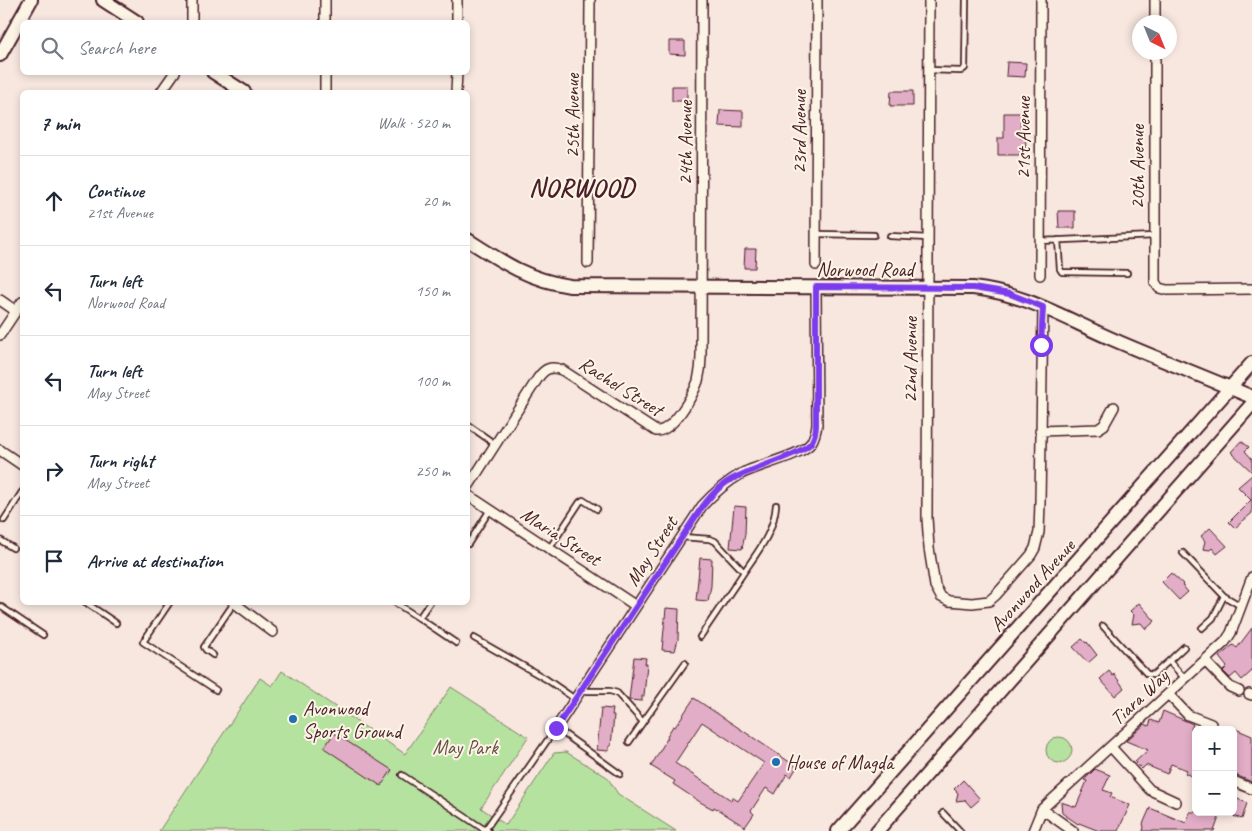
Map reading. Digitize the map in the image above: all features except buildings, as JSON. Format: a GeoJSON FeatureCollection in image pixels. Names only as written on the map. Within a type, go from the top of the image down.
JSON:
{"type":"FeatureCollection","features":[{"type":"Feature","properties":{"kind":"main road"},"geometry":{"type":"LineString","coordinates":[[20,20],[32,0]]}},
{"type":"Feature","properties":{"kind":"main road"},"geometry":{"type":"LineString","coordinates":[[103,0],[134,20]]}},
{"type":"Feature","properties":{"kind":"main road"},"geometry":{"type":"LineString","coordinates":[[0,55],[20,21]]}},
{"type":"Feature","properties":{"kind":"main road"},"geometry":{"type":"LineString","coordinates":[[218,75],[241,90]]}},
{"type":"Feature","properties":{"kind":"main road","name":"Norwood Road"},"geometry":{"type":"LineString","coordinates":[[470,241],[517,270],[536,278],[558,284],[589,287],[973,288],[995,291],[1025,299],[1137,350],[1252,397]]}},
{"type":"Feature","properties":{"kind":"main road","name":"Avonwood Avenue"},"geometry":{"type":"LineString","coordinates":[[838,831],[1252,363]]}},
{"type":"Feature","properties":{"kind":"main road"},"geometry":{"type":"LineString","coordinates":[[877,831],[1252,404]]}},
{"type":"Feature","properties":{"kind":"street"},"geometry":{"type":"LineString","coordinates":[[192,0],[192,20]]}},
{"type":"Feature","properties":{"kind":"street"},"geometry":{"type":"LineString","coordinates":[[325,0],[325,20]]}},
{"type":"Feature","properties":{"kind":"street"},"geometry":{"type":"LineString","coordinates":[[457,0],[457,20]]}},
{"type":"Feature","properties":{"kind":"street","name":"25th Avenue"},"geometry":{"type":"LineString","coordinates":[[588,263],[590,0]]}},
{"type":"Feature","properties":{"kind":"street","name":"24th Avenue"},"geometry":{"type":"LineString","coordinates":[[702,0],[702,287]]}},
{"type":"Feature","properties":{"kind":"street","name":"23rd Avenue"},"geometry":{"type":"LineString","coordinates":[[816,265],[817,0]]}},
{"type":"Feature","properties":{"kind":"street","name":"22nd Avenue"},"geometry":{"type":"LineString","coordinates":[[929,0],[927,518],[930,558],[935,586],[944,600],[972,603],[989,601],[1027,560],[1035,548],[1039,532],[1040,431]]}},
{"type":"Feature","properties":{"kind":"street","name":"21st Avenue"},"geometry":{"type":"LineString","coordinates":[[1040,275],[1041,0]]}},
{"type":"Feature","properties":{"kind":"street"},"geometry":{"type":"LineString","coordinates":[[1155,0],[1155,15]]}},
{"type":"Feature","properties":{"kind":"street","name":"20th Avenue"},"geometry":{"type":"LineString","coordinates":[[1155,60],[1155,282],[1160,288],[1168,290],[1252,289]]}},
{"type":"Feature","properties":{"kind":"street"},"geometry":{"type":"LineString","coordinates":[[163,90],[173,75]]}},
{"type":"Feature","properties":{"kind":"street"},"geometry":{"type":"LineString","coordinates":[[325,75],[325,90]]}},
{"type":"Feature","properties":{"kind":"street"},"geometry":{"type":"LineString","coordinates":[[456,75],[456,90]]}},
{"type":"Feature","properties":{"kind":"street","name":"Rachel Street"},"geometry":{"type":"LineString","coordinates":[[470,484],[542,372],[551,368],[562,370],[651,429],[656,431],[666,430],[691,397],[698,378],[701,357],[702,287]]}},
{"type":"Feature","properties":{"kind":"street","name":"May Street"},"geometry":{"type":"LineString","coordinates":[[556,728],[702,506],[726,483],[742,473],[801,450],[811,443],[814,438],[816,425],[816,287]]}},
{"type":"Feature","properties":{"kind":"street"},"geometry":{"type":"LineString","coordinates":[[0,300],[16,311]]}},
{"type":"Feature","properties":{"kind":"street"},"geometry":{"type":"LineString","coordinates":[[0,336],[20,305]]}},
{"type":"Feature","properties":{"kind":"street"},"geometry":{"type":"LineString","coordinates":[[1043,307],[1040,431],[1098,429],[1104,425],[1114,407]]}},
{"type":"Feature","properties":{"kind":"street"},"geometry":{"type":"LineString","coordinates":[[0,450],[20,464]]}},
{"type":"Feature","properties":{"kind":"street","name":"Maria Street"},"geometry":{"type":"LineString","coordinates":[[470,496],[636,606]]}},
{"type":"Feature","properties":{"kind":"street","name":"Tiara Way"},"geometry":{"type":"LineString","coordinates":[[1033,831],[1042,809],[1227,639],[1252,577]]}},
{"type":"Feature","properties":{"kind":"street"},"geometry":{"type":"LineString","coordinates":[[236,605],[273,632]]}},
{"type":"Feature","properties":{"kind":"street"},"geometry":{"type":"LineString","coordinates":[[1205,660],[1230,687],[1239,691]]}},
{"type":"Feature","properties":{"kind":"street"},"geometry":{"type":"LineString","coordinates":[[1168,694],[1188,714],[1212,724]]}},
{"type":"Feature","properties":{"kind":"street"},"geometry":{"type":"LineString","coordinates":[[1111,747],[1150,790],[1176,802]]}},
{"type":"Feature","properties":{"kind":"street"},"geometry":{"type":"LineString","coordinates":[[1237,783],[1252,789]]}},
{"type":"Feature","properties":{"kind":"street"},"geometry":{"type":"LineString","coordinates":[[1042,809],[1073,831]]}},
{"type":"Feature","properties":{"kind":"lane"},"geometry":{"type":"LineString","coordinates":[[928,70],[960,71],[965,68],[966,0]]}},
{"type":"Feature","properties":{"kind":"lane"},"geometry":{"type":"LineString","coordinates":[[816,234],[874,235]]}},
{"type":"Feature","properties":{"kind":"lane"},"geometry":{"type":"LineString","coordinates":[[890,236],[928,238]]}},
{"type":"Feature","properties":{"kind":"lane"},"geometry":{"type":"LineString","coordinates":[[1040,241],[1155,236]]}},
{"type":"Feature","properties":{"kind":"lane"},"geometry":{"type":"LineString","coordinates":[[1058,240],[1060,269],[1062,272],[1127,273]]}},
{"type":"Feature","properties":{"kind":"lane"},"geometry":{"type":"LineString","coordinates":[[470,426],[495,444]]}},
{"type":"Feature","properties":{"kind":"lane"},"geometry":{"type":"LineString","coordinates":[[4,520],[20,495]]}},
{"type":"Feature","properties":{"kind":"lane"},"geometry":{"type":"LineString","coordinates":[[549,549],[580,502],[583,500],[597,509]]}},
{"type":"Feature","properties":{"kind":"lane"},"geometry":{"type":"LineString","coordinates":[[700,637],[770,534],[776,505]]}},
{"type":"Feature","properties":{"kind":"lane"},"geometry":{"type":"LineString","coordinates":[[470,541],[490,510]]}},
{"type":"Feature","properties":{"kind":"lane"},"geometry":{"type":"LineString","coordinates":[[682,537],[715,541],[744,572]]}},
{"type":"Feature","properties":{"kind":"lane"},"geometry":{"type":"LineString","coordinates":[[0,540],[13,548]]}},
{"type":"Feature","properties":{"kind":"lane"},"geometry":{"type":"LineString","coordinates":[[1183,553],[1224,596],[1241,606]]}},
{"type":"Feature","properties":{"kind":"lane"},"geometry":{"type":"LineString","coordinates":[[1202,628],[1213,618],[1224,596]]}},
{"type":"Feature","properties":{"kind":"lane"},"geometry":{"type":"LineString","coordinates":[[89,605],[116,623]]}},
{"type":"Feature","properties":{"kind":"lane"},"geometry":{"type":"LineString","coordinates":[[168,605],[143,642],[216,690]]}},
{"type":"Feature","properties":{"kind":"lane"},"geometry":{"type":"LineString","coordinates":[[213,655],[204,647],[232,605]]}},
{"type":"Feature","properties":{"kind":"lane"},"geometry":{"type":"LineString","coordinates":[[399,605],[456,643]]}},
{"type":"Feature","properties":{"kind":"lane"},"geometry":{"type":"LineString","coordinates":[[419,618],[428,605]]}},
{"type":"Feature","properties":{"kind":"lane"},"geometry":{"type":"LineString","coordinates":[[0,606],[44,635]]}},
{"type":"Feature","properties":{"kind":"lane"},"geometry":{"type":"LineString","coordinates":[[1103,626],[1147,674],[1153,675],[1184,647]]}},
{"type":"Feature","properties":{"kind":"lane"},"geometry":{"type":"LineString","coordinates":[[474,638],[575,699]]}},
{"type":"Feature","properties":{"kind":"lane"},"geometry":{"type":"LineString","coordinates":[[1169,661],[1185,679]]}},
{"type":"Feature","properties":{"kind":"lane"},"geometry":{"type":"LineString","coordinates":[[629,742],[685,662]]}},
{"type":"Feature","properties":{"kind":"lane"},"geometry":{"type":"LineString","coordinates":[[580,690],[616,693],[643,722]]}},
{"type":"Feature","properties":{"kind":"lane"},"geometry":{"type":"LineString","coordinates":[[402,775],[487,830],[556,728],[620,774]]}},
{"type":"Feature","properties":{"kind":"lane"},"geometry":{"type":"LineString","coordinates":[[943,812],[960,831]]}},
{"type":"Feature","properties":{"kind":"green space","name":"Avonwood Sports Ground"},"geometry":{"type":"Polygon","coordinates":[[[282,671],[405,754],[451,687],[528,737],[481,808],[506,825],[554,753],[566,752],[607,777],[618,794],[676,831],[159,831],[260,678],[272,686],[282,671]]]}},
{"type":"Feature","properties":{"kind":"green space"},"geometry":{"type":"Polygon","coordinates":[[[1059,737],[1068,741],[1072,750],[1068,759],[1059,763],[1050,759],[1046,750],[1050,741],[1059,737]]]}},
{"type":"Feature","properties":{"kind":"place","name":"Avonwood Sports Ground"},"geometry":{"type":"Point","coordinates":[293,719]}},
{"type":"Feature","properties":{"kind":"place","name":"House of Magda"},"geometry":{"type":"Point","coordinates":[776,762]}},
{"type":"Feature","properties":{"kind":"district","name":"NORWOOD"},"geometry":{"type":"Point","coordinates":[582,187]}},
{"type":"Feature","properties":{"kind":"route"},"geometry":{"type":"LineString","coordinates":[[556,728],[702,506],[712,494],[742,473],[806,448],[814,438],[816,432],[816,287],[973,288],[1010,294],[1043,307],[1041,345]]}},
{"type":"Feature","properties":{"kind":"park label","name":"May Park"},"geometry":{"type":"Point","coordinates":[465,747]}}]}
